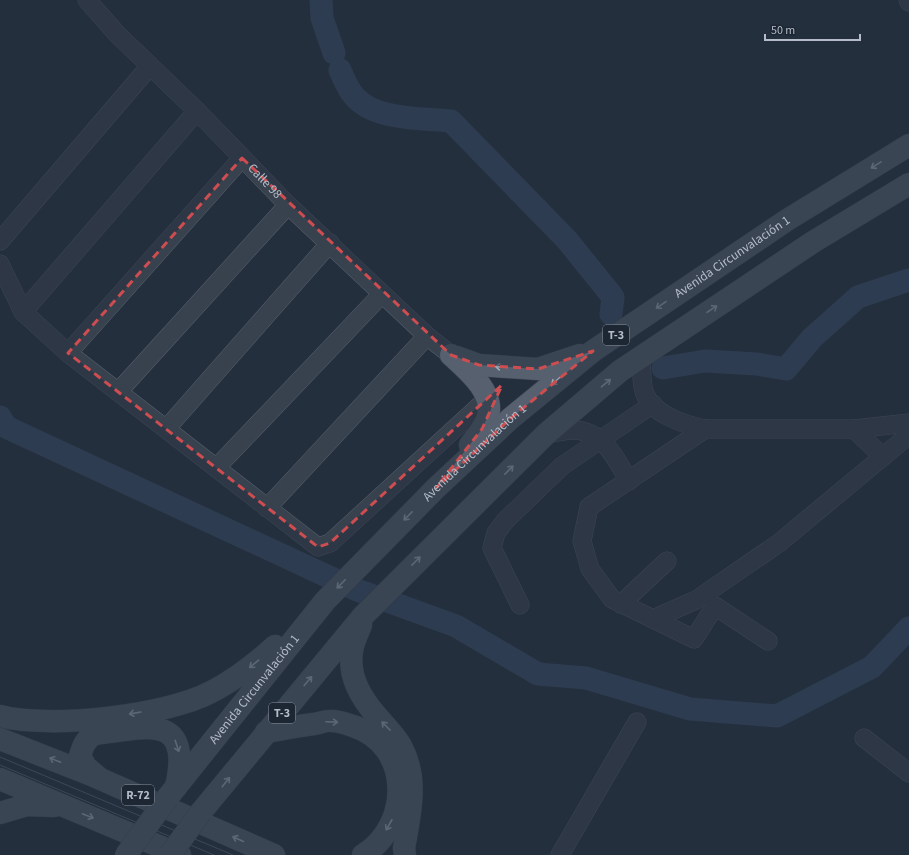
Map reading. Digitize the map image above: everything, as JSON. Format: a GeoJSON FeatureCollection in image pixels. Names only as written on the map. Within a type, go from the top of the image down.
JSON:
{"type":"FeatureCollection","features":[{"type":"Feature","properties":{"kind":"main road","name":"Avenida Circunvalación 1"},"geometry":{"type":"LineString","coordinates":[[126,855],[172,792],[325,601],[436,488],[511,418],[593,351],[787,220],[909,145]]}},
{"type":"Feature","properties":{"kind":"main road","name":"T-3"},"geometry":{"type":"LineString","coordinates":[[170,855],[201,812],[363,616],[388,589],[546,434],[620,371],[812,242],[909,184]]}},
{"type":"Feature","properties":{"kind":"main road"},"geometry":{"type":"LineString","coordinates":[[451,355],[479,365],[538,369],[593,351]]}},
{"type":"Feature","properties":{"kind":"main road"},"geometry":{"type":"LineString","coordinates":[[436,488],[482,429],[488,415],[483,389],[451,355]]}},
{"type":"Feature","properties":{"kind":"main road"},"geometry":{"type":"LineString","coordinates":[[0,716],[53,722],[120,715],[181,705],[211,692],[250,668],[325,601]]}},
{"type":"Feature","properties":{"kind":"main road"},"geometry":{"type":"LineString","coordinates":[[363,616],[352,651],[352,668],[357,686],[366,704],[390,730],[401,746],[407,763],[412,784],[412,803],[404,848],[405,855]]}},
{"type":"Feature","properties":{"kind":"main road"},"geometry":{"type":"LineString","coordinates":[[266,732],[332,721],[354,726],[374,736],[387,750],[398,778],[400,792],[397,808],[390,825],[376,847],[363,855]]}},
{"type":"Feature","properties":{"kind":"main road"},"geometry":{"type":"LineString","coordinates":[[101,779],[86,766],[80,756],[84,743],[89,737],[94,734],[150,727],[165,731],[175,739],[179,750],[180,768],[172,792]]}},
{"type":"Feature","properties":{"kind":"main road","name":"R-72"},"geometry":{"type":"LineString","coordinates":[[0,739],[101,779],[273,853]]}},
{"type":"Feature","properties":{"kind":"main road"},"geometry":{"type":"LineString","coordinates":[[0,779],[180,855]]}},
{"type":"Feature","properties":{"kind":"main road"},"geometry":{"type":"LineString","coordinates":[[0,813],[28,805],[67,807]]}},
{"type":"Feature","properties":{"kind":"street","name":"Calle 98"},"geometry":{"type":"LineString","coordinates":[[87,0],[117,34],[197,111],[288,205],[427,336],[451,355]]}},
{"type":"Feature","properties":{"kind":"street"},"geometry":{"type":"LineString","coordinates":[[0,241],[150,66]]}},
{"type":"Feature","properties":{"kind":"street"},"geometry":{"type":"LineString","coordinates":[[23,312],[197,111]]}},
{"type":"Feature","properties":{"kind":"street"},"geometry":{"type":"LineString","coordinates":[[68,353],[242,158]]}},
{"type":"Feature","properties":{"kind":"street"},"geometry":{"type":"LineString","coordinates":[[118,392],[288,205]]}},
{"type":"Feature","properties":{"kind":"street"},"geometry":{"type":"LineString","coordinates":[[166,429],[330,243]]}},
{"type":"Feature","properties":{"kind":"street"},"geometry":{"type":"LineString","coordinates":[[0,264],[23,312],[68,353],[318,547],[330,543],[486,399]]}},
{"type":"Feature","properties":{"kind":"street"},"geometry":{"type":"LineString","coordinates":[[216,468],[382,294]]}},
{"type":"Feature","properties":{"kind":"street"},"geometry":{"type":"LineString","coordinates":[[267,508],[427,336]]}},
{"type":"Feature","properties":{"kind":"street"},"geometry":{"type":"LineString","coordinates":[[641,357],[644,393],[653,404],[669,417],[684,424],[705,429],[854,429],[909,423]]}},
{"type":"Feature","properties":{"kind":"street"},"geometry":{"type":"LineString","coordinates":[[520,605],[492,548],[496,533],[505,521],[562,466],[653,404]]}},
{"type":"Feature","properties":{"kind":"street"},"geometry":{"type":"LineString","coordinates":[[705,429],[589,507],[582,541],[590,570],[612,599],[694,639],[709,601]]}},
{"type":"Feature","properties":{"kind":"street"},"geometry":{"type":"LineString","coordinates":[[854,429],[883,457]]}},
{"type":"Feature","properties":{"kind":"street"},"geometry":{"type":"LineString","coordinates":[[546,434],[574,430],[589,434],[600,440],[609,447],[629,481]]}},
{"type":"Feature","properties":{"kind":"street"},"geometry":{"type":"LineString","coordinates":[[653,619],[709,601],[909,435]]}},
{"type":"Feature","properties":{"kind":"street"},"geometry":{"type":"LineString","coordinates":[[621,604],[667,561]]}},
{"type":"Feature","properties":{"kind":"street"},"geometry":{"type":"LineString","coordinates":[[709,601],[768,642]]}},
{"type":"Feature","properties":{"kind":"street"},"geometry":{"type":"LineString","coordinates":[[560,855],[638,722]]}},
{"type":"Feature","properties":{"kind":"street"},"geometry":{"type":"LineString","coordinates":[[864,738],[909,773]]}},
{"type":"Feature","properties":{"kind":"highlighted area"},"geometry":{"type":"Polygon","coordinates":[[[242,158],[451,355],[479,365],[538,369],[593,351],[511,418],[436,488],[482,429],[502,385],[330,543],[318,547],[68,353],[242,158]]]}},
{"type":"Feature","properties":{"kind":"waterway"},"geometry":{"type":"LineString","coordinates":[[321,0],[322,18],[334,53]]}},
{"type":"Feature","properties":{"kind":"waterway"},"geometry":{"type":"LineString","coordinates":[[340,70],[351,92],[370,108],[397,116],[451,121],[567,240],[613,297],[611,314]]}},
{"type":"Feature","properties":{"kind":"waterway"},"geometry":{"type":"LineString","coordinates":[[663,368],[705,361],[757,364],[786,369],[812,338],[858,297],[909,280]]}},
{"type":"Feature","properties":{"kind":"waterway"},"geometry":{"type":"LineString","coordinates":[[0,417],[6,427],[357,590],[456,626],[538,674],[586,678],[690,709],[777,716],[872,667],[909,628]]}},
{"type":"Feature","properties":{"kind":"tram line"},"geometry":{"type":"LineString","coordinates":[[0,757],[233,855]]}},
{"type":"Feature","properties":{"kind":"tram line"},"geometry":{"type":"LineString","coordinates":[[0,765],[214,855]]}}]}
